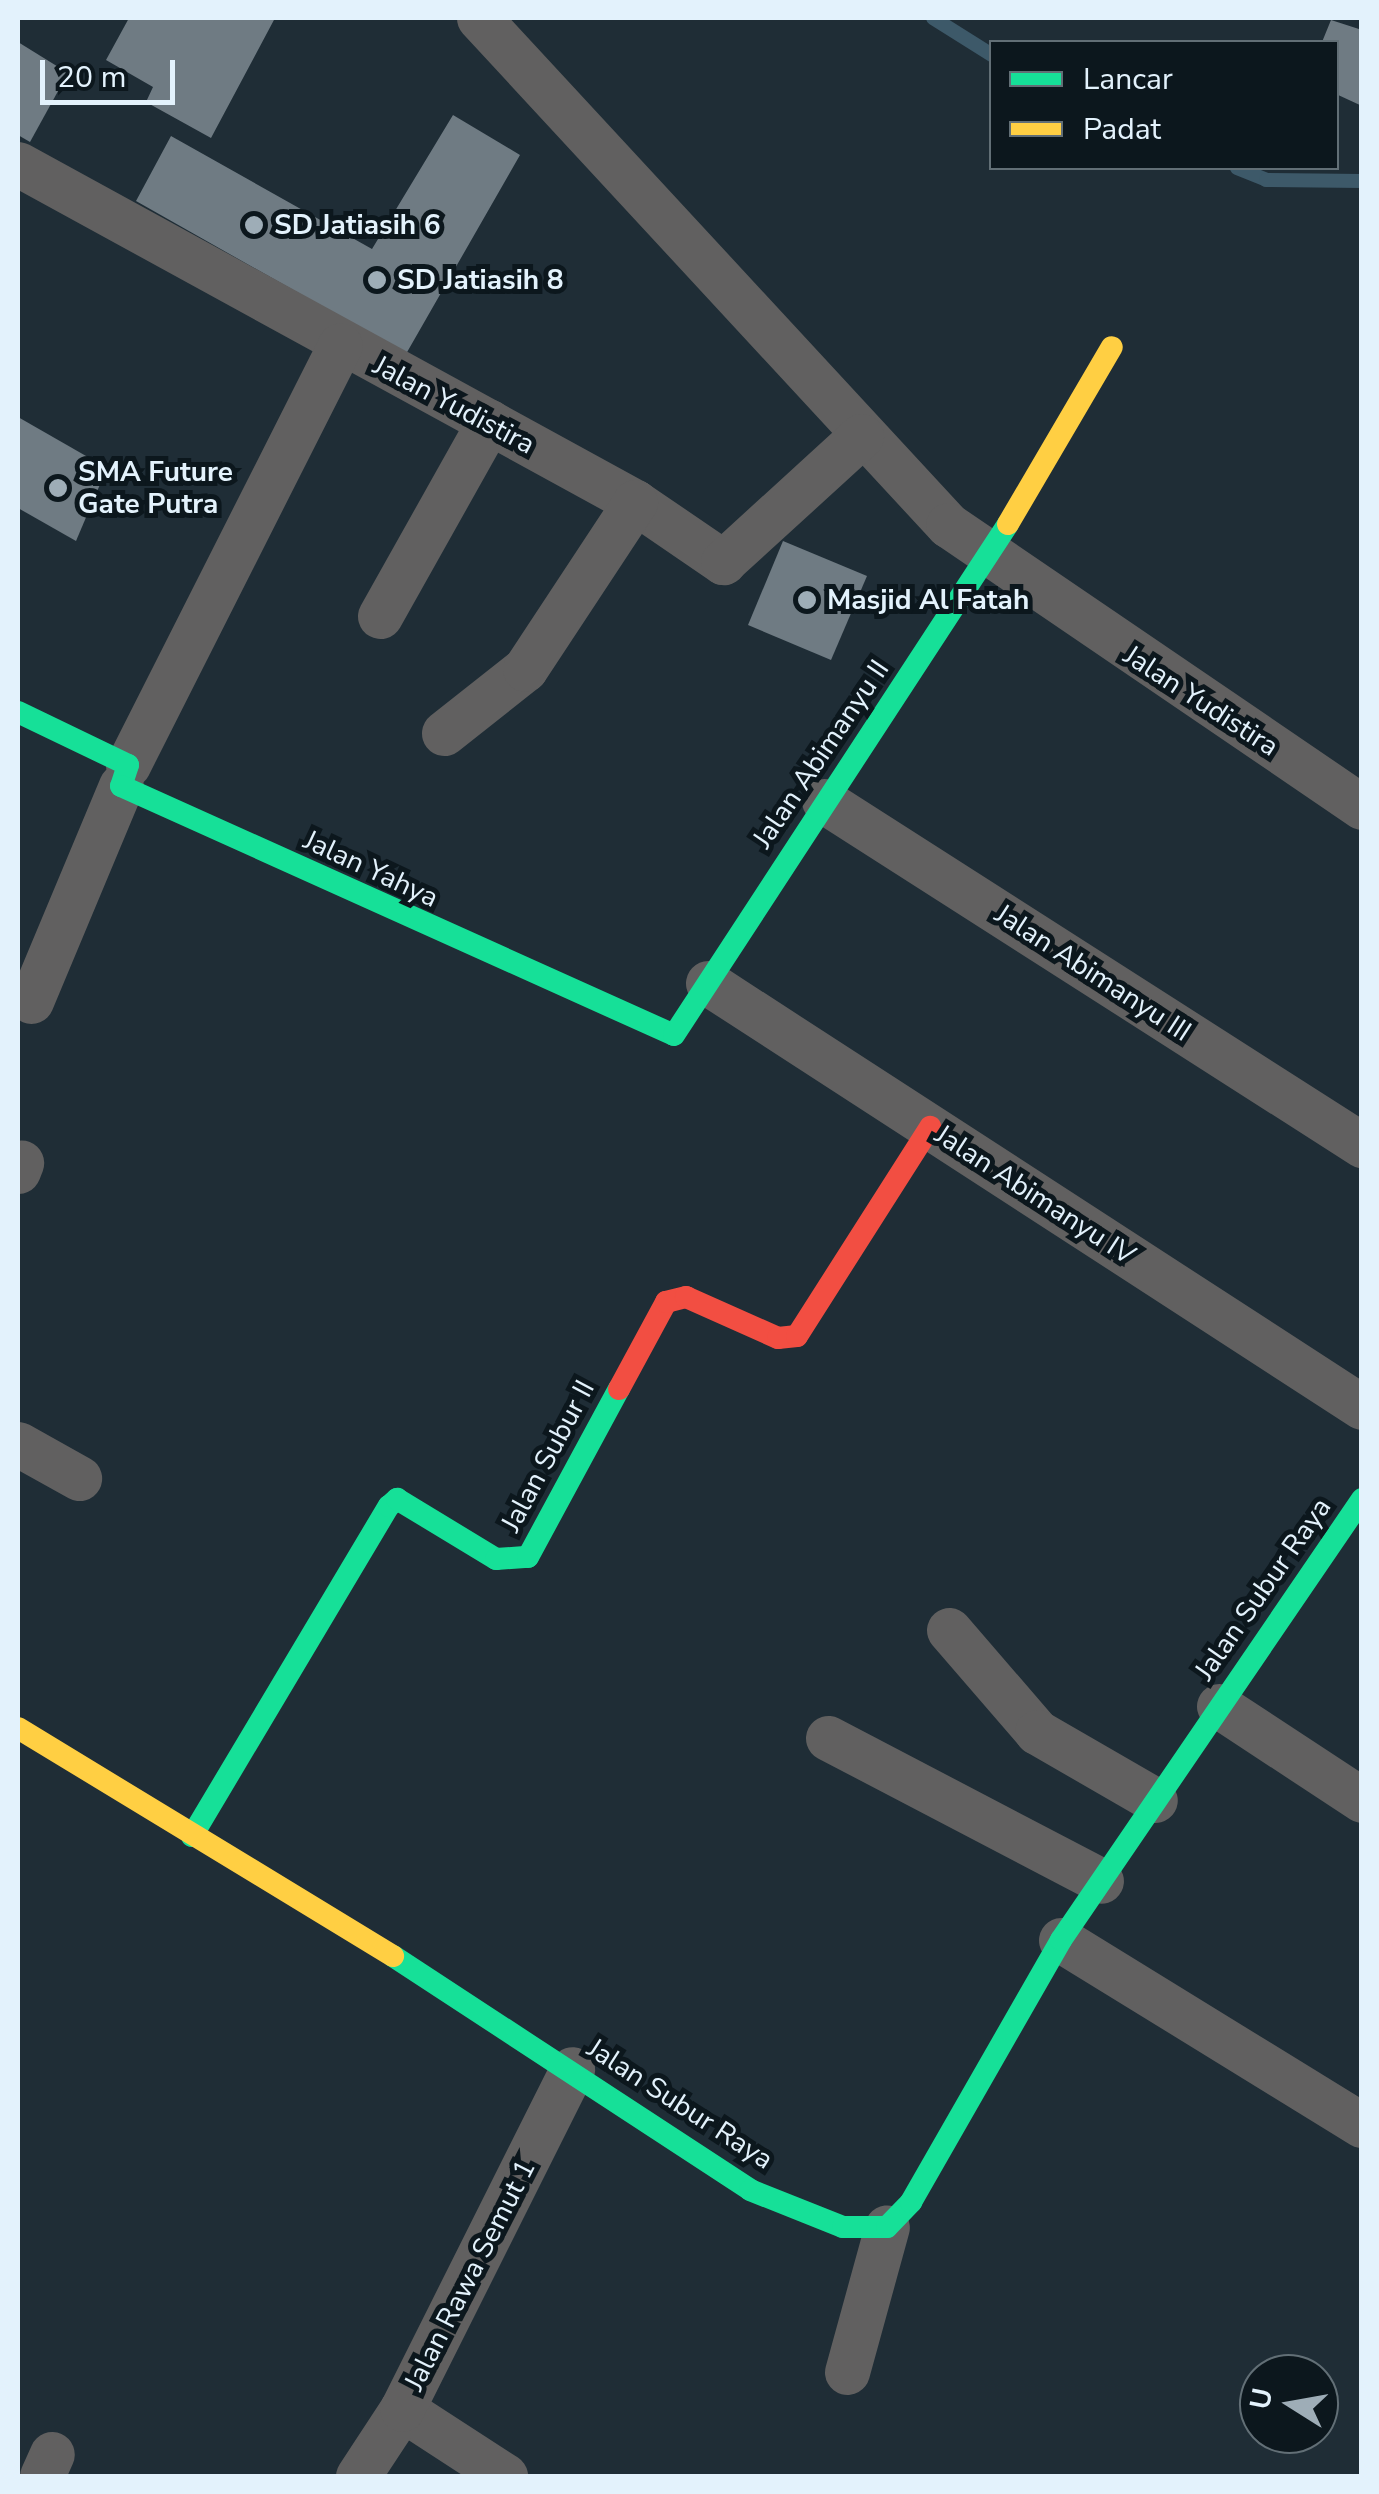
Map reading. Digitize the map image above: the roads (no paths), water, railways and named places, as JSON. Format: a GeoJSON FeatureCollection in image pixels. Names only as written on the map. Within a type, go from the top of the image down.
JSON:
{"type":"FeatureCollection","features":[{"type":"Feature","properties":{"kind":"street","name":"Jalan Yudistira"},"geometry":{"type":"LineString","coordinates":[[478,18],[861,436],[987,560],[1362,808]]}},
{"type":"Feature","properties":{"kind":"street","name":"Jalan Yudistira"},"geometry":{"type":"LineString","coordinates":[[18,164],[340,346],[635,502],[723,562],[861,436]]}},
{"type":"Feature","properties":{"kind":"street"},"geometry":{"type":"LineString","coordinates":[[31,1001],[124,776],[340,346]]}},
{"type":"Feature","properties":{"kind":"street","name":"Jalan Abimanyu II"},"geometry":{"type":"LineString","coordinates":[[708,983],[824,801],[987,560],[1112,347]]}},
{"type":"Feature","properties":{"kind":"street"},"geometry":{"type":"LineString","coordinates":[[380,616],[488,422]]}},
{"type":"Feature","properties":{"kind":"street"},"geometry":{"type":"LineString","coordinates":[[444,734],[524,670],[635,502]]}},
{"type":"Feature","properties":{"kind":"street","name":"Jalan Yahya"},"geometry":{"type":"LineString","coordinates":[[18,712],[124,776],[674,1034],[708,983]]}},
{"type":"Feature","properties":{"kind":"street","name":"Jalan Abimanyu III"},"geometry":{"type":"LineString","coordinates":[[824,801],[1362,1146]]}},
{"type":"Feature","properties":{"kind":"street","name":"Jalan Abimanyu IV"},"geometry":{"type":"LineString","coordinates":[[708,983],[1362,1407]]}},
{"type":"Feature","properties":{"kind":"street","name":"Jalan Subur II"},"geometry":{"type":"LineString","coordinates":[[192,1836],[396,1500],[496,1559],[528,1557],[666,1302],[686,1297],[778,1338],[797,1336],[930,1127]]}},
{"type":"Feature","properties":{"kind":"street"},"geometry":{"type":"LineString","coordinates":[[18,1444],[78,1478]]}},
{"type":"Feature","properties":{"kind":"street","name":"Jalan Subur Raya"},"geometry":{"type":"LineString","coordinates":[[21,1737],[192,1836],[572,2069],[750,2190],[843,2227],[886,2228],[911,2202],[1061,1940],[1362,1498]]}},
{"type":"Feature","properties":{"kind":"street"},"geometry":{"type":"LineString","coordinates":[[949,1630],[1037,1732],[1155,1800]]}},
{"type":"Feature","properties":{"kind":"street"},"geometry":{"type":"LineString","coordinates":[[1218,1706],[1362,1800]]}},
{"type":"Feature","properties":{"kind":"street"},"geometry":{"type":"LineString","coordinates":[[828,1738],[1101,1881]]}},
{"type":"Feature","properties":{"kind":"street"},"geometry":{"type":"LineString","coordinates":[[1061,1940],[1362,2125]]}},
{"type":"Feature","properties":{"kind":"street","name":"Jalan Rawa Semut 1"},"geometry":{"type":"LineString","coordinates":[[358,2476],[402,2410],[572,2069]]}},
{"type":"Feature","properties":{"kind":"street"},"geometry":{"type":"LineString","coordinates":[[847,2372],[886,2228]]}},
{"type":"Feature","properties":{"kind":"street"},"geometry":{"type":"LineString","coordinates":[[402,2410],[505,2476]]}},
{"type":"Feature","properties":{"kind":"waterway"},"geometry":{"type":"LineString","coordinates":[[933,18],[989,53]]}},
{"type":"Feature","properties":{"kind":"waterway"},"geometry":{"type":"LineString","coordinates":[[1242,170],[1266,180],[1362,181]]}},
{"type":"Feature","properties":{"kind":"place","name":"SD Jatiasih 6"},"geometry":{"type":"Point","coordinates":[254,225]}},
{"type":"Feature","properties":{"kind":"place","name":"SD Jatiasih 8"},"geometry":{"type":"Point","coordinates":[377,280]}},
{"type":"Feature","properties":{"kind":"place","name":"SMA Future Gate Putra"},"geometry":{"type":"Point","coordinates":[58,488]}},
{"type":"Feature","properties":{"kind":"place","name":"Masjid Al Fatah"},"geometry":{"type":"Point","coordinates":[807,600]}}]}
